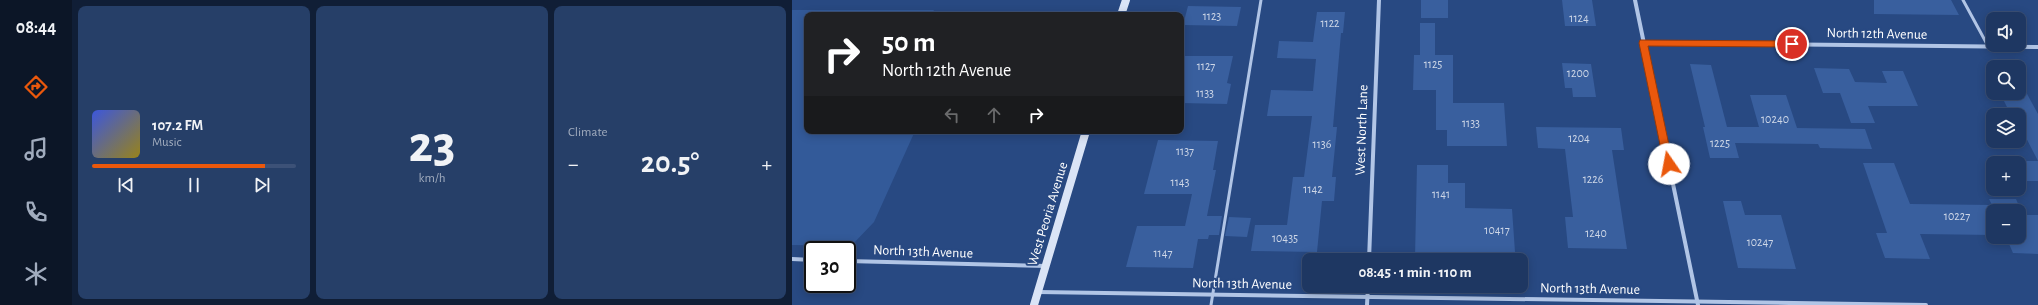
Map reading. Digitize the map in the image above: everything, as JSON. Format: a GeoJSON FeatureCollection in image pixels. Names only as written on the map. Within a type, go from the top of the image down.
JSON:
{"type":"FeatureCollection","features":[{"type":"Feature","properties":{"kind":"main road"},"geometry":{"type":"LineString","coordinates":[[1122,12],[1126,0]]}},
{"type":"Feature","properties":{"kind":"main road","name":"West Peoria Avenue"},"geometry":{"type":"LineString","coordinates":[[1034,305],[1085,134]]}},
{"type":"Feature","properties":{"kind":"street","name":"West North Lane"},"geometry":{"type":"LineString","coordinates":[[1369,253],[1379,0]]}},
{"type":"Feature","properties":{"kind":"street"},"geometry":{"type":"LineString","coordinates":[[1635,0],[1698,303]]}},
{"type":"Feature","properties":{"kind":"street","name":"North 12th Avenue"},"geometry":{"type":"LineString","coordinates":[[1643,43],[1986,46]]}},
{"type":"Feature","properties":{"kind":"street","name":"North 12th Avenue"},"geometry":{"type":"LineString","coordinates":[[2026,47],[2038,47]]}},
{"type":"Feature","properties":{"kind":"street"},"geometry":{"type":"LineString","coordinates":[[792,259],[804,260]]}},
{"type":"Feature","properties":{"kind":"street","name":"North 13th Avenue"},"geometry":{"type":"LineString","coordinates":[[856,261],[1046,266]]}},
{"type":"Feature","properties":{"kind":"street","name":"North 13th Avenue"},"geometry":{"type":"LineString","coordinates":[[1038,292],[1743,304],[1926,305]]}},
{"type":"Feature","properties":{"kind":"street"},"geometry":{"type":"LineString","coordinates":[[1367,305],[1368,293]]}},
{"type":"Feature","properties":{"kind":"lane"},"geometry":{"type":"LineString","coordinates":[[1211,305],[1261,0]]}},
{"type":"Feature","properties":{"kind":"lane"},"geometry":{"type":"LineString","coordinates":[[1963,0],[1986,42]]}},
{"type":"Feature","properties":{"kind":"shaded area"},"geometry":{"type":"Polygon","coordinates":[[[792,10],[934,10],[933,12],[804,12],[804,134],[914,134],[874,222],[856,241],[804,241],[804,245],[792,245],[792,10]]]}},
{"type":"Feature","properties":{"kind":"building"},"geometry":{"type":"Polygon","coordinates":[[[1421,0],[1448,0],[1448,18],[1421,18],[1421,0]]]}},
{"type":"Feature","properties":{"kind":"building"},"geometry":{"type":"Polygon","coordinates":[[[1562,0],[1592,0],[1596,26],[1565,26],[1562,0]]]}},
{"type":"Feature","properties":{"kind":"building"},"geometry":{"type":"Polygon","coordinates":[[[1874,0],[1951,0],[1959,15],[1874,14],[1874,0]]]}},
{"type":"Feature","properties":{"kind":"building"},"geometry":{"type":"Polygon","coordinates":[[[1188,6],[1241,7],[1237,26],[1184,25],[1188,6]]]}},
{"type":"Feature","properties":{"kind":"building"},"geometry":{"type":"Polygon","coordinates":[[[1317,12],[1345,12],[1343,33],[1341,33],[1333,127],[1337,127],[1332,177],[1336,177],[1334,201],[1322,201],[1317,252],[1251,251],[1255,225],[1287,225],[1293,177],[1304,177],[1312,116],[1267,116],[1271,90],[1313,91],[1316,59],[1277,58],[1279,41],[1313,42],[1317,12]]]}},
{"type":"Feature","properties":{"kind":"building"},"geometry":{"type":"Polygon","coordinates":[[[1420,23],[1435,23],[1435,55],[1453,55],[1453,103],[1504,103],[1507,146],[1447,146],[1447,130],[1436,130],[1436,90],[1413,90],[1414,55],[1420,55],[1420,23]]]}},
{"type":"Feature","properties":{"kind":"building"},"geometry":{"type":"Polygon","coordinates":[[[1184,56],[1233,56],[1227,83],[1231,84],[1227,104],[1184,103],[1184,56]]]}},
{"type":"Feature","properties":{"kind":"building"},"geometry":{"type":"Polygon","coordinates":[[[1562,63],[1591,64],[1596,97],[1573,97],[1572,88],[1565,88],[1562,63]]]}},
{"type":"Feature","properties":{"kind":"building"},"geometry":{"type":"Polygon","coordinates":[[[1690,64],[1711,65],[1727,127],[1759,127],[1750,95],[1786,95],[1797,128],[1865,129],[1872,149],[1820,148],[1818,144],[1735,143],[1739,158],[1710,158],[1703,127],[1705,127],[1690,64]]]}},
{"type":"Feature","properties":{"kind":"building"},"geometry":{"type":"Polygon","coordinates":[[[1814,68],[1849,69],[1855,82],[1887,83],[1882,71],[1903,71],[1918,106],[1868,106],[1875,123],[1851,123],[1840,93],[1823,93],[1814,68]]]}},
{"type":"Feature","properties":{"kind":"building"},"geometry":{"type":"Polygon","coordinates":[[[2026,92],[2038,114],[2038,161],[2026,138],[2026,108],[2008,108],[2004,100],[2026,100],[2026,92]]]}},
{"type":"Feature","properties":{"kind":"building"},"geometry":{"type":"Polygon","coordinates":[[[1536,127],[1621,128],[1624,150],[1612,150],[1627,249],[1568,248],[1565,217],[1573,217],[1565,149],[1538,148],[1536,127]]]}},
{"type":"Feature","properties":{"kind":"building"},"geometry":{"type":"Polygon","coordinates":[[[1158,140],[1218,141],[1213,170],[1216,170],[1207,216],[1222,216],[1219,235],[1209,235],[1208,239],[1198,239],[1193,268],[1126,267],[1137,226],[1185,226],[1192,194],[1144,194],[1158,140]]]}},
{"type":"Feature","properties":{"kind":"building"},"geometry":{"type":"Polygon","coordinates":[[[2026,161],[2038,161],[2038,181],[2026,181],[2026,161]]]}},
{"type":"Feature","properties":{"kind":"building"},"geometry":{"type":"Polygon","coordinates":[[[1863,163],[1894,163],[1910,204],[1986,205],[1986,235],[1920,234],[1930,259],[1885,258],[1876,233],[1887,233],[1863,163]]]}},
{"type":"Feature","properties":{"kind":"building"},"geometry":{"type":"Polygon","coordinates":[[[1417,165],[1448,165],[1448,183],[1465,183],[1465,208],[1512,209],[1515,252],[1415,253],[1417,165]]]}},
{"type":"Feature","properties":{"kind":"building"},"geometry":{"type":"Polygon","coordinates":[[[1989,199],[2016,199],[2018,204],[1992,204],[1989,199]]]}},
{"type":"Feature","properties":{"kind":"building"},"geometry":{"type":"Polygon","coordinates":[[[1723,201],[1741,201],[1745,215],[1781,215],[1796,269],[1738,268],[1723,201]]]}},
{"type":"Feature","properties":{"kind":"building"},"geometry":{"type":"Polygon","coordinates":[[[2026,215],[2038,215],[2038,254],[2013,253],[2009,244],[2026,244],[2026,215]]]}},
{"type":"Feature","properties":{"kind":"building"},"geometry":{"type":"Polygon","coordinates":[[[1229,217],[1251,218],[1247,237],[1225,236],[1229,217]]]}},
{"type":"Feature","properties":{"kind":"route"},"geometry":{"type":"LineString","coordinates":[[1669,164],[1643,43],[1792,44]]}}]}
